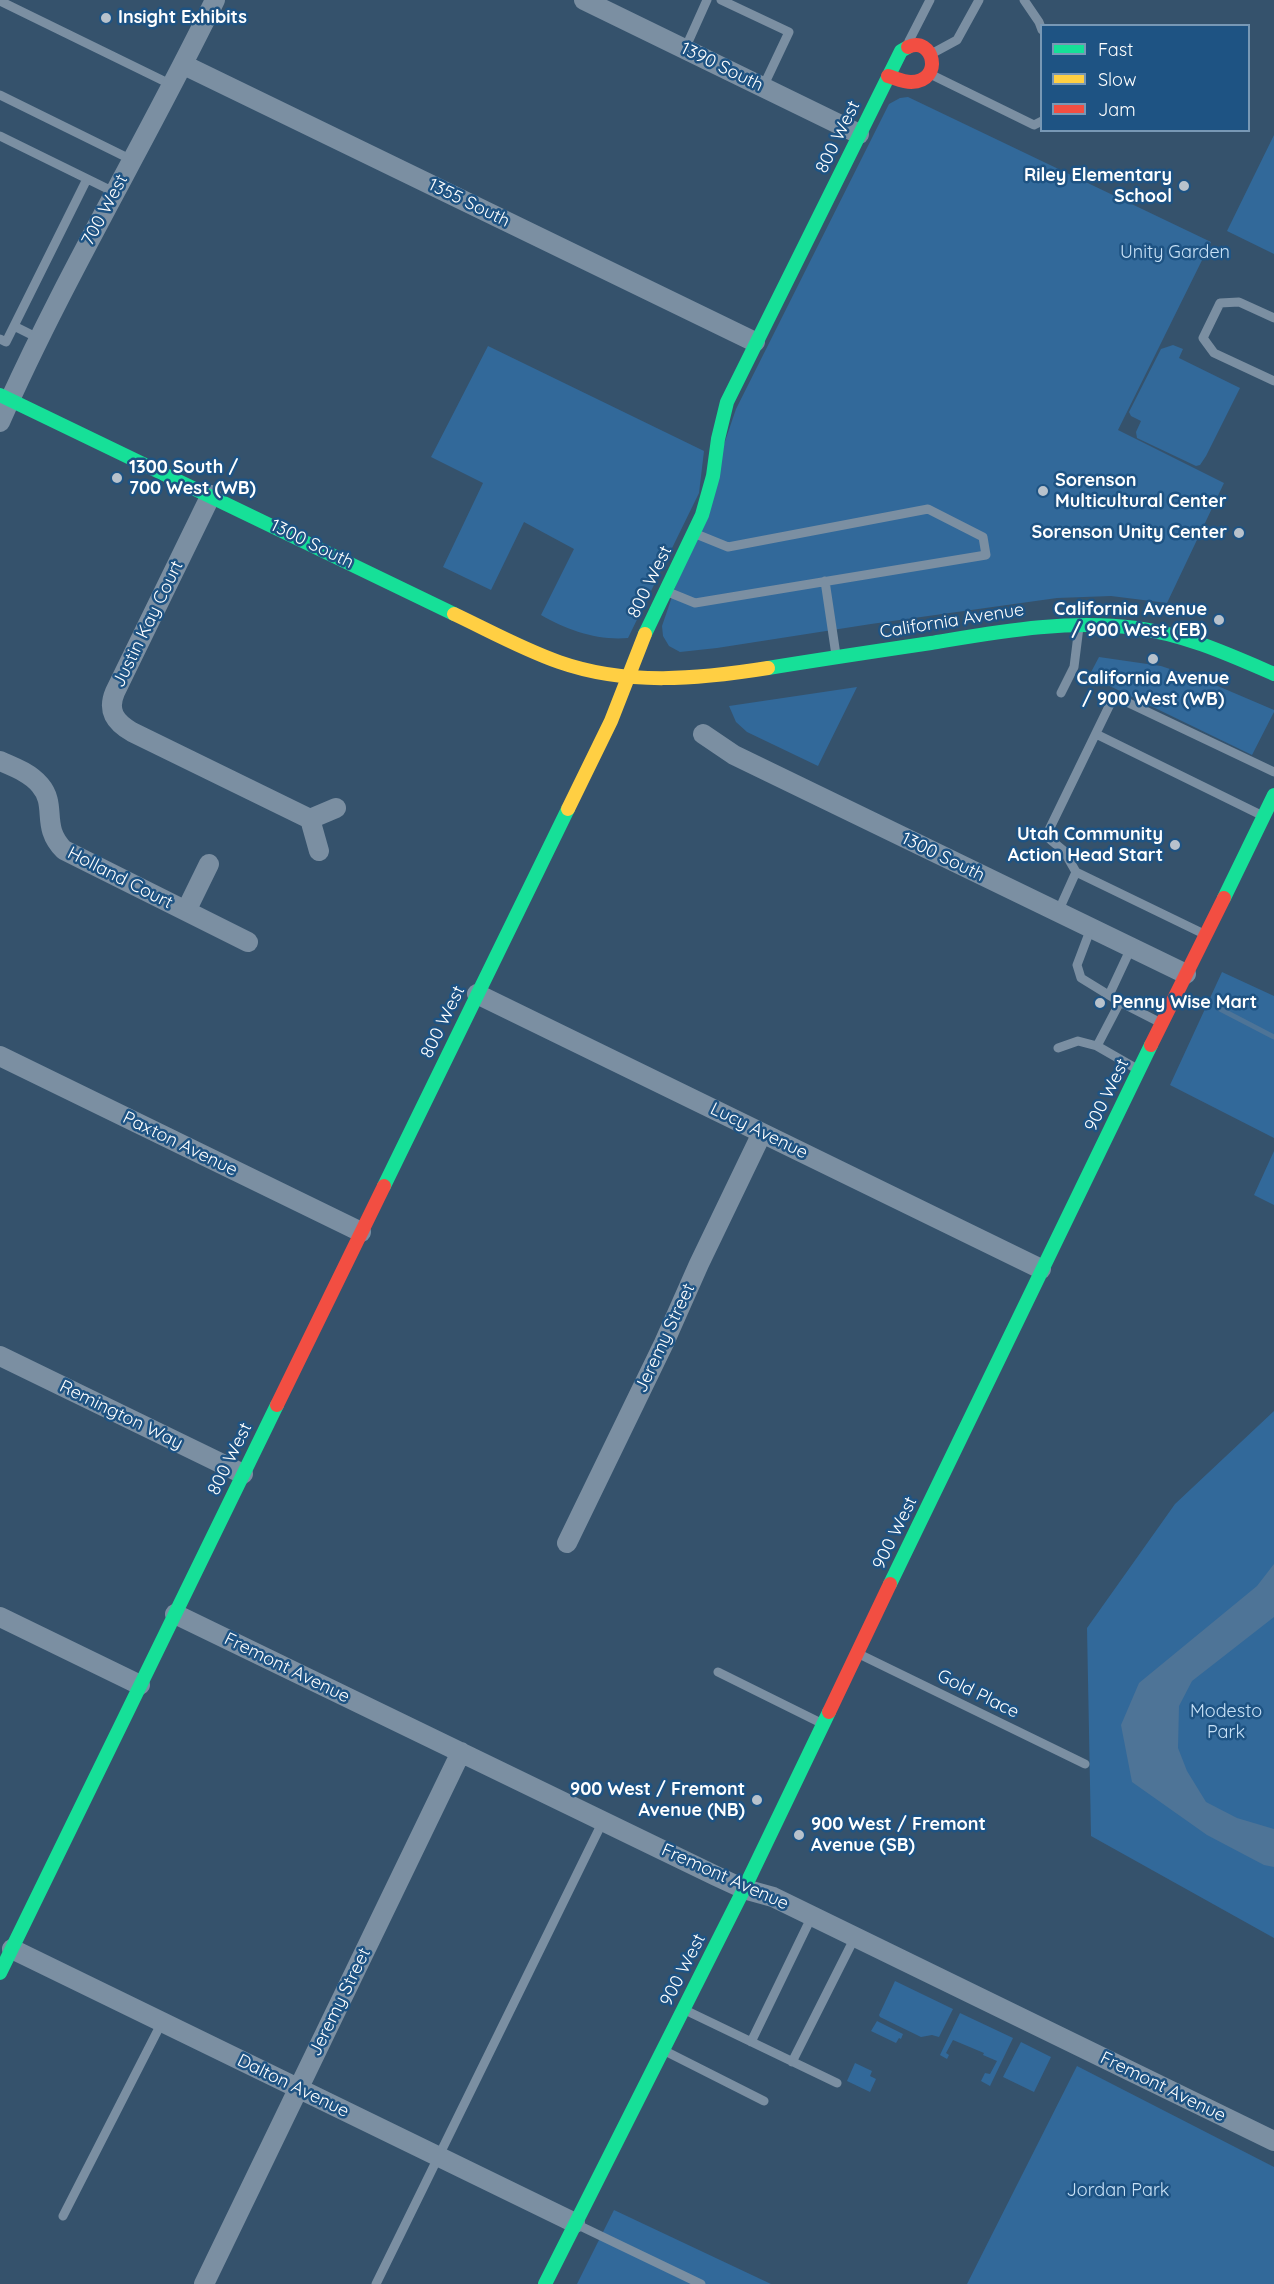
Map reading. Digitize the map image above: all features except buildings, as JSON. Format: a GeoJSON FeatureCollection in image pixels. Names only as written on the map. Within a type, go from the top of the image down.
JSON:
{"type":"FeatureCollection","features":[{"type":"Feature","properties":{"kind":"main road"},"geometry":{"type":"LineString","coordinates":[[888,76],[910,84],[925,79],[930,73],[933,67],[931,54],[922,46],[908,45]]}},
{"type":"Feature","properties":{"kind":"main road","name":"800 West"},"geometry":{"type":"LineString","coordinates":[[0,1973],[607,728],[645,633],[694,533],[708,497],[722,420],[755,342],[888,76],[901,51],[908,45]]}},
{"type":"Feature","properties":{"kind":"main road","name":"1300 South"},"geometry":{"type":"LineString","coordinates":[[5,398],[212,495],[548,658],[592,673],[628,678]]}},
{"type":"Feature","properties":{"kind":"main road","name":"California Avenue"},"geometry":{"type":"LineString","coordinates":[[628,678],[689,678],[1020,628],[1080,625],[1111,625],[1162,633],[1215,650],[1274,674]]}},
{"type":"Feature","properties":{"kind":"main road","name":"900 West"},"geometry":{"type":"LineString","coordinates":[[545,2284],[744,1889],[1041,1269],[1274,795]]}},
{"type":"Feature","properties":{"kind":"street","name":"700 West"},"geometry":{"type":"LineString","coordinates":[[0,422],[5,398],[40,339],[114,192],[184,65],[215,0]]}},
{"type":"Feature","properties":{"kind":"street","name":"1390 South"},"geometry":{"type":"LineString","coordinates":[[584,0],[859,134]]}},
{"type":"Feature","properties":{"kind":"street","name":"1355 South"},"geometry":{"type":"LineString","coordinates":[[184,65],[755,342]]}},
{"type":"Feature","properties":{"kind":"street","name":"Justin Kay Court"},"geometry":{"type":"LineString","coordinates":[[212,495],[115,692],[111,704],[112,713],[116,721],[132,732],[310,819]]}},
{"type":"Feature","properties":{"kind":"street","name":"1300 South"},"geometry":{"type":"LineString","coordinates":[[703,735],[734,755],[1186,974]]}},
{"type":"Feature","properties":{"kind":"street","name":"Holland Court"},"geometry":{"type":"LineString","coordinates":[[0,761],[23,772],[41,785],[48,803],[52,836],[64,850],[248,942]]}},
{"type":"Feature","properties":{"kind":"street"},"geometry":{"type":"LineString","coordinates":[[319,851],[310,819],[336,808]]}},
{"type":"Feature","properties":{"kind":"street","name":"Holland Court"},"geometry":{"type":"LineString","coordinates":[[186,911],[209,864]]}},
{"type":"Feature","properties":{"kind":"street","name":"Lucy Avenue"},"geometry":{"type":"LineString","coordinates":[[477,994],[1041,1269]]}},
{"type":"Feature","properties":{"kind":"street","name":"Paxton Avenue"},"geometry":{"type":"LineString","coordinates":[[0,1056],[361,1232]]}},
{"type":"Feature","properties":{"kind":"street","name":"Jeremy Street"},"geometry":{"type":"LineString","coordinates":[[567,1543],[762,1133]]}},
{"type":"Feature","properties":{"kind":"street","name":"Remington Way"},"geometry":{"type":"LineString","coordinates":[[0,1356],[243,1474]]}},
{"type":"Feature","properties":{"kind":"street","name":"Fremont Avenue"},"geometry":{"type":"LineString","coordinates":[[175,1614],[744,1889],[773,1897],[1274,2141]]}},
{"type":"Feature","properties":{"kind":"street"},"geometry":{"type":"LineString","coordinates":[[0,1617],[140,1685]]}},
{"type":"Feature","properties":{"kind":"street","name":"Jeremy Street"},"geometry":{"type":"LineString","coordinates":[[204,2284],[460,1752]]}},
{"type":"Feature","properties":{"kind":"street","name":"Dalton Avenue"},"geometry":{"type":"LineString","coordinates":[[12,1949],[575,2223]]}},
{"type":"Feature","properties":{"kind":"lane"},"geometry":{"type":"LineString","coordinates":[[685,49],[707,0]]}},
{"type":"Feature","properties":{"kind":"lane"},"geometry":{"type":"LineString","coordinates":[[720,0],[789,32],[763,87]]}},
{"type":"Feature","properties":{"kind":"lane"},"geometry":{"type":"LineString","coordinates":[[908,45],[930,0]]}},
{"type":"Feature","properties":{"kind":"lane"},"geometry":{"type":"LineString","coordinates":[[931,54],[957,40],[979,0]]}},
{"type":"Feature","properties":{"kind":"lane"},"geometry":{"type":"LineString","coordinates":[[1024,0],[1040,26]]}},
{"type":"Feature","properties":{"kind":"lane"},"geometry":{"type":"LineString","coordinates":[[0,1],[172,85]]}},
{"type":"Feature","properties":{"kind":"lane"},"geometry":{"type":"LineString","coordinates":[[930,73],[1034,125],[1040,122]]}},
{"type":"Feature","properties":{"kind":"lane"},"geometry":{"type":"LineString","coordinates":[[0,95],[132,160]]}},
{"type":"Feature","properties":{"kind":"lane"},"geometry":{"type":"LineString","coordinates":[[0,136],[114,192]]}},
{"type":"Feature","properties":{"kind":"lane"},"geometry":{"type":"LineString","coordinates":[[0,339],[6,342],[87,179]]}},
{"type":"Feature","properties":{"kind":"lane"},"geometry":{"type":"LineString","coordinates":[[1274,318],[1239,302],[1220,303],[1203,338],[1214,353],[1274,381]]}},
{"type":"Feature","properties":{"kind":"lane"},"geometry":{"type":"LineString","coordinates":[[14,326],[40,339]]}},
{"type":"Feature","properties":{"kind":"lane"},"geometry":{"type":"LineString","coordinates":[[666,591],[695,603],[986,555],[982,537],[928,509],[728,547],[694,533]]}},
{"type":"Feature","properties":{"kind":"lane"},"geometry":{"type":"LineString","coordinates":[[825,581],[836,657]]}},
{"type":"Feature","properties":{"kind":"lane"},"geometry":{"type":"LineString","coordinates":[[1061,693],[1074,667],[1080,625]]}},
{"type":"Feature","properties":{"kind":"lane"},"geometry":{"type":"LineString","coordinates":[[1205,934],[1076,872],[1064,851],[1046,836],[1114,696],[1274,772]]}},
{"type":"Feature","properties":{"kind":"lane"},"geometry":{"type":"LineString","coordinates":[[1096,734],[1264,816]]}},
{"type":"Feature","properties":{"kind":"lane"},"geometry":{"type":"LineString","coordinates":[[1058,912],[1076,872]]}},
{"type":"Feature","properties":{"kind":"lane"},"geometry":{"type":"LineString","coordinates":[[1091,928],[1077,965],[1081,978],[1120,1002],[1162,1023]]}},
{"type":"Feature","properties":{"kind":"lane"},"geometry":{"type":"LineString","coordinates":[[1109,995],[1131,948]]}},
{"type":"Feature","properties":{"kind":"lane"},"geometry":{"type":"LineString","coordinates":[[1097,1046],[1120,1002]]}},
{"type":"Feature","properties":{"kind":"lane"},"geometry":{"type":"LineString","coordinates":[[1058,1048],[1078,1041],[1097,1046],[1140,1070]]}},
{"type":"Feature","properties":{"kind":"lane","name":"Gold Place"},"geometry":{"type":"LineString","coordinates":[[857,1652],[1085,1764]]}},
{"type":"Feature","properties":{"kind":"lane"},"geometry":{"type":"LineString","coordinates":[[718,1672],[823,1724]]}},
{"type":"Feature","properties":{"kind":"lane"},"geometry":{"type":"LineString","coordinates":[[376,2284],[603,1821]]}},
{"type":"Feature","properties":{"kind":"lane"},"geometry":{"type":"LineString","coordinates":[[751,2042],[812,1916]]}},
{"type":"Feature","properties":{"kind":"lane"},"geometry":{"type":"LineString","coordinates":[[792,2062],[855,1937]]}},
{"type":"Feature","properties":{"kind":"lane"},"geometry":{"type":"LineString","coordinates":[[683,2009],[837,2083]]}},
{"type":"Feature","properties":{"kind":"lane"},"geometry":{"type":"LineString","coordinates":[[63,2216],[162,2022]]}},
{"type":"Feature","properties":{"kind":"lane"},"geometry":{"type":"LineString","coordinates":[[662,2050],[764,2101]]}},
{"type":"Feature","properties":{"kind":"lane"},"geometry":{"type":"LineString","coordinates":[[575,2223],[701,2284]]}},
{"type":"Feature","properties":{"kind":"green space","name":"Unity Garden"},"geometry":{"type":"Polygon","coordinates":[[[908,97],[1211,242],[1118,430],[1224,483],[1167,603],[1111,596],[1057,598],[680,652],[669,646],[663,636],[662,626],[736,409],[889,104],[900,98],[908,97]]]}},
{"type":"Feature","properties":{"kind":"green space"},"geometry":{"type":"Polygon","coordinates":[[[1274,135],[1274,254],[1227,231],[1274,135]]]}},
{"type":"Feature","properties":{"kind":"green space"},"geometry":{"type":"Polygon","coordinates":[[[1173,345],[1183,349],[1179,358],[1240,388],[1206,456],[1200,465],[1196,466],[1137,438],[1136,432],[1141,421],[1131,416],[1129,412],[1161,349],[1173,345]]]}},
{"type":"Feature","properties":{"kind":"green space"},"geometry":{"type":"Polygon","coordinates":[[[488,346],[704,451],[699,493],[628,638],[594,636],[561,625],[541,615],[574,549],[524,522],[491,590],[443,567],[483,483],[431,457],[488,346]]]}},
{"type":"Feature","properties":{"kind":"green space"},"geometry":{"type":"Polygon","coordinates":[[[1099,657],[1161,666],[1206,681],[1274,710],[1274,712],[1252,755],[1089,676],[1099,657]]]}},
{"type":"Feature","properties":{"kind":"green space"},"geometry":{"type":"Polygon","coordinates":[[[857,687],[818,766],[747,732],[736,722],[729,706],[857,687]]]}},
{"type":"Feature","properties":{"kind":"green space"},"geometry":{"type":"Polygon","coordinates":[[[1222,972],[1274,996],[1274,1138],[1170,1085],[1222,972]]]}},
{"type":"Feature","properties":{"kind":"green space"},"geometry":{"type":"Polygon","coordinates":[[[1274,1151],[1274,1205],[1254,1195],[1274,1151]]]}},
{"type":"Feature","properties":{"kind":"green space","name":"Modesto Park"},"geometry":{"type":"Polygon","coordinates":[[[1274,1411],[1274,1938],[1091,1836],[1087,1628],[1175,1504],[1274,1411]]]}},
{"type":"Feature","properties":{"kind":"green space"},"geometry":{"type":"Polygon","coordinates":[[[895,1981],[953,2009],[939,2037],[932,2035],[921,2037],[880,2017],[895,1981]]]}},
{"type":"Feature","properties":{"kind":"green space"},"geometry":{"type":"Polygon","coordinates":[[[960,2013],[1013,2038],[990,2086],[981,2081],[985,2073],[990,2074],[997,2061],[953,2040],[946,2053],[949,2055],[947,2059],[940,2055],[960,2013]]]}},
{"type":"Feature","properties":{"kind":"green space"},"geometry":{"type":"Polygon","coordinates":[[[877,2021],[903,2034],[901,2039],[899,2038],[896,2043],[871,2031],[877,2021]]]}},
{"type":"Feature","properties":{"kind":"green space"},"geometry":{"type":"Polygon","coordinates":[[[1021,2042],[1051,2057],[1034,2092],[1003,2077],[1021,2042]]]}},
{"type":"Feature","properties":{"kind":"green space"},"geometry":{"type":"Polygon","coordinates":[[[855,2063],[872,2071],[870,2076],[876,2079],[870,2092],[847,2081],[855,2063]]]}},
{"type":"Feature","properties":{"kind":"green space","name":"Jordan Park"},"geometry":{"type":"Polygon","coordinates":[[[1077,2066],[1274,2167],[1274,2284],[967,2284],[1077,2066]]]}},
{"type":"Feature","properties":{"kind":"green space"},"geometry":{"type":"Polygon","coordinates":[[[614,2210],[771,2284],[577,2284],[614,2210]]]}},
{"type":"Feature","properties":{"kind":"shaded area"},"geometry":{"type":"Polygon","coordinates":[[[1274,1564],[1274,1617],[1192,1681],[1179,1706],[1178,1748],[1187,1771],[1206,1802],[1237,1818],[1274,1829],[1274,1867],[1264,1865],[1207,1835],[1132,1782],[1121,1725],[1139,1683],[1257,1586],[1274,1564]]]}},
{"type":"Feature","properties":{"kind":"waterway"},"geometry":{"type":"LineString","coordinates":[[1220,1009],[1274,1037]]}},
{"type":"Feature","properties":{"kind":"traffic: fast"},"geometry":{"type":"LineString","coordinates":[[645,634],[702,515],[713,476],[718,439],[727,402],[901,51],[908,47]]}},
{"type":"Feature","properties":{"kind":"traffic: fast"},"geometry":{"type":"LineString","coordinates":[[0,395],[454,614]]}},
{"type":"Feature","properties":{"kind":"traffic: fast"},"geometry":{"type":"LineString","coordinates":[[768,668],[1007,631],[1084,625],[1136,628],[1172,635],[1206,646],[1274,674]]}},
{"type":"Feature","properties":{"kind":"traffic: fast"},"geometry":{"type":"LineString","coordinates":[[1224,898],[1274,795]]}},
{"type":"Feature","properties":{"kind":"traffic: fast"},"geometry":{"type":"LineString","coordinates":[[384,1186],[568,809]]}},
{"type":"Feature","properties":{"kind":"traffic: fast"},"geometry":{"type":"LineString","coordinates":[[890,1584],[1151,1045]]}},
{"type":"Feature","properties":{"kind":"traffic: fast"},"geometry":{"type":"LineString","coordinates":[[0,1973],[277,1405]]}},
{"type":"Feature","properties":{"kind":"traffic: fast"},"geometry":{"type":"LineString","coordinates":[[545,2284],[744,1889],[829,1712]]}},
{"type":"Feature","properties":{"kind":"traffic: slow"},"geometry":{"type":"LineString","coordinates":[[454,614],[545,657],[585,670],[611,675],[689,677],[768,668]]}},
{"type":"Feature","properties":{"kind":"traffic: slow"},"geometry":{"type":"LineString","coordinates":[[568,809],[611,721],[645,634]]}},
{"type":"Feature","properties":{"kind":"traffic: jam"},"geometry":{"type":"LineString","coordinates":[[888,76],[911,82],[922,80],[928,74],[932,67],[929,53],[924,47],[917,45],[908,47]]}},
{"type":"Feature","properties":{"kind":"traffic: jam"},"geometry":{"type":"LineString","coordinates":[[1151,1045],[1224,898]]}},
{"type":"Feature","properties":{"kind":"traffic: jam"},"geometry":{"type":"LineString","coordinates":[[277,1405],[384,1186]]}},
{"type":"Feature","properties":{"kind":"traffic: jam"},"geometry":{"type":"LineString","coordinates":[[829,1712],[890,1584]]}},
{"type":"Feature","properties":{"kind":"place","name":"Insight Exhibits"},"geometry":{"type":"Point","coordinates":[106,18]}},
{"type":"Feature","properties":{"kind":"place","name":"Riley Elementary School"},"geometry":{"type":"Point","coordinates":[1184,186]}},
{"type":"Feature","properties":{"kind":"place","name":"1300 South / 700 West (WB)"},"geometry":{"type":"Point","coordinates":[117,478]}},
{"type":"Feature","properties":{"kind":"place","name":"Sorenson Multicultural Center"},"geometry":{"type":"Point","coordinates":[1043,491]}},
{"type":"Feature","properties":{"kind":"place","name":"Sorenson Unity Center"},"geometry":{"type":"Point","coordinates":[1239,533]}},
{"type":"Feature","properties":{"kind":"place","name":"California Avenue / 900 West (EB)"},"geometry":{"type":"Point","coordinates":[1219,620]}},
{"type":"Feature","properties":{"kind":"place","name":"California Avenue / 900 West (WB)"},"geometry":{"type":"Point","coordinates":[1153,659]}},
{"type":"Feature","properties":{"kind":"place","name":"Utah Community Action Head Start"},"geometry":{"type":"Point","coordinates":[1175,845]}},
{"type":"Feature","properties":{"kind":"place","name":"Penny Wise Mart"},"geometry":{"type":"Point","coordinates":[1100,1003]}},
{"type":"Feature","properties":{"kind":"place","name":"900 West / Fremont Avenue (NB)"},"geometry":{"type":"Point","coordinates":[757,1800]}},
{"type":"Feature","properties":{"kind":"place","name":"900 West / Fremont Avenue (SB)"},"geometry":{"type":"Point","coordinates":[799,1835]}}]}
